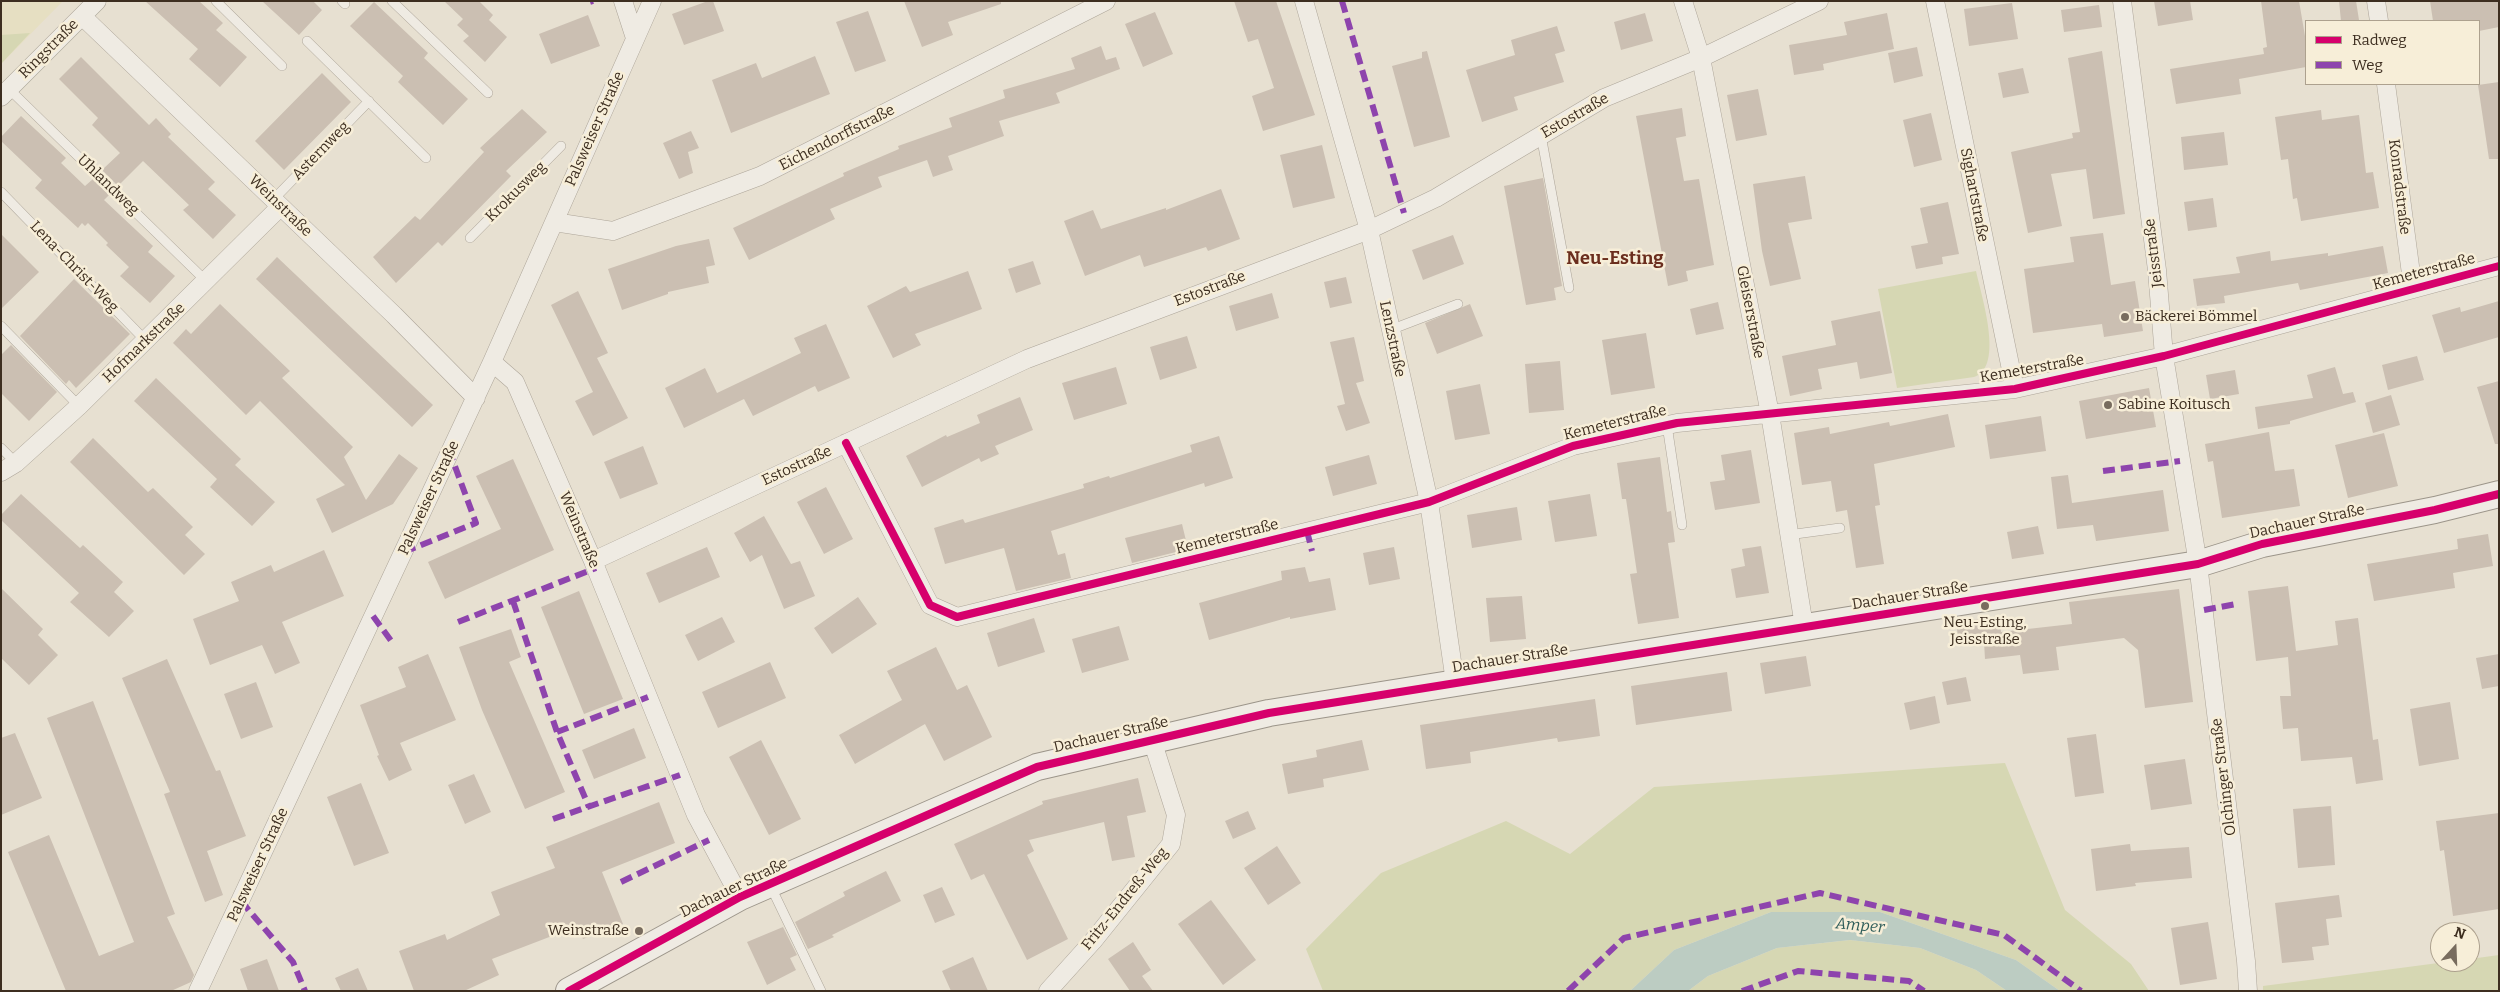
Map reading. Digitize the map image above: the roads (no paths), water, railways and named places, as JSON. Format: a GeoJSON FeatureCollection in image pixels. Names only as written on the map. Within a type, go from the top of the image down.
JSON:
{"type":"FeatureCollection","features":[{"type":"Feature","properties":{"kind":"street","name":"Ringstraße"},"geometry":{"type":"LineString","coordinates":[[5,93],[97,1]]}},
{"type":"Feature","properties":{"kind":"street"},"geometry":{"type":"LineString","coordinates":[[623,1],[635,38]]}},
{"type":"Feature","properties":{"kind":"street","name":"Palsweiser Straße"},"geometry":{"type":"LineString","coordinates":[[198,991],[476,398],[652,1]]}},
{"type":"Feature","properties":{"kind":"street","name":"Eichendorffstraße"},"geometry":{"type":"LineString","coordinates":[[554,222],[613,231],[760,176],[1106,1]]}},
{"type":"Feature","properties":{"kind":"street","name":"Lenzstraße"},"geometry":{"type":"LineString","coordinates":[[1304,1],[1369,230],[1429,502],[1455,682]]}},
{"type":"Feature","properties":{"kind":"street","name":"Gleiserstraße"},"geometry":{"type":"LineString","coordinates":[[1683,1],[1701,58],[1770,414],[1804,626]]}},
{"type":"Feature","properties":{"kind":"street","name":"Estostraße"},"geometry":{"type":"LineString","coordinates":[[593,561],[1027,359],[1369,230],[1436,198],[1604,98],[1701,58],[1819,1]]}},
{"type":"Feature","properties":{"kind":"street","name":"Sighartstraße"},"geometry":{"type":"LineString","coordinates":[[1934,1],[2015,389]]}},
{"type":"Feature","properties":{"kind":"street","name":"Jeisstraße"},"geometry":{"type":"LineString","coordinates":[[2122,1],[2157,270],[2164,356],[2198,564]]}},
{"type":"Feature","properties":{"kind":"street"},"geometry":{"type":"LineString","coordinates":[[2376,1],[2379,20]]}},
{"type":"Feature","properties":{"kind":"street","name":"Weinstraße"},"geometry":{"type":"LineString","coordinates":[[82,16],[476,398]]}},
{"type":"Feature","properties":{"kind":"street","name":"Konradstraße"},"geometry":{"type":"LineString","coordinates":[[2386,85],[2413,290]]}},
{"type":"Feature","properties":{"kind":"street","name":"Hofmarkstraße"},"geometry":{"type":"LineString","coordinates":[[8,467],[79,406],[207,282],[276,204]]}},
{"type":"Feature","properties":{"kind":"street","name":"Kemeterstraße"},"geometry":{"type":"LineString","coordinates":[[846,443],[930,605],[957,617],[1429,502],[1573,446],[1667,425],[2015,389],[2164,356],[2499,266]]}},
{"type":"Feature","properties":{"kind":"street","name":"Weinstraße"},"geometry":{"type":"LineString","coordinates":[[492,362],[515,382],[593,561],[696,815],[740,897]]}},
{"type":"Feature","properties":{"kind":"street","name":"Dachauer Straße"},"geometry":{"type":"LineString","coordinates":[[569,991],[740,897],[1037,767],[1269,713],[2198,564],[2262,544],[2435,510],[2499,494]]}},
{"type":"Feature","properties":{"kind":"street","name":"Olchinger Straße"},"geometry":{"type":"LineString","coordinates":[[2198,564],[2246,961],[2248,991]]}},
{"type":"Feature","properties":{"kind":"street","name":"Fritz-Endreß-Weg"},"geometry":{"type":"LineString","coordinates":[[1048,991],[1093,941],[1171,844],[1176,814],[1152,740]]}},
{"type":"Feature","properties":{"kind":"lane"},"geometry":{"type":"LineString","coordinates":[[216,1],[282,66]]}},
{"type":"Feature","properties":{"kind":"lane"},"geometry":{"type":"LineString","coordinates":[[392,1],[488,93]]}},
{"type":"Feature","properties":{"kind":"lane"},"geometry":{"type":"LineString","coordinates":[[307,41],[426,158]]}},
{"type":"Feature","properties":{"kind":"lane","name":"Uhlandweg"},"geometry":{"type":"LineString","coordinates":[[5,93],[207,282]]}},
{"type":"Feature","properties":{"kind":"lane","name":"Asternweg"},"geometry":{"type":"LineString","coordinates":[[276,204],[369,101]]}},
{"type":"Feature","properties":{"kind":"lane"},"geometry":{"type":"LineString","coordinates":[[1541,136],[1569,288]]}},
{"type":"Feature","properties":{"kind":"lane","name":"Krokusweg"},"geometry":{"type":"LineString","coordinates":[[470,238],[561,146]]}},
{"type":"Feature","properties":{"kind":"lane","name":"Lena-Christ-Weg"},"geometry":{"type":"LineString","coordinates":[[1,192],[146,341]]}},
{"type":"Feature","properties":{"kind":"lane"},"geometry":{"type":"LineString","coordinates":[[1390,330],[1458,304]]}},
{"type":"Feature","properties":{"kind":"lane"},"geometry":{"type":"LineString","coordinates":[[1,326],[79,406]]}},
{"type":"Feature","properties":{"kind":"lane"},"geometry":{"type":"LineString","coordinates":[[1667,425],[1682,524]]}},
{"type":"Feature","properties":{"kind":"lane"},"geometry":{"type":"LineString","coordinates":[[1,448],[8,467]]}},
{"type":"Feature","properties":{"kind":"lane"},"geometry":{"type":"LineString","coordinates":[[1788,534],[1840,528]]}},
{"type":"Feature","properties":{"kind":"lane"},"geometry":{"type":"LineString","coordinates":[[769,884],[821,991]]}},
{"type":"Feature","properties":{"kind":"water","name":"Amper"},"geometry":{"type":"Polygon","coordinates":[[[1771,912],[1880,912],[2016,960],[2060,991],[2007,991],[1976,970],[1920,948],[1850,940],[1777,948],[1708,976],[1688,991],[1630,991],[1674,950],[1771,912]]]}},
{"type":"Feature","properties":{"kind":"place","name":"Bäckerei Bömmel"},"geometry":{"type":"Point","coordinates":[2125,317]}},
{"type":"Feature","properties":{"kind":"place","name":"Sabine Koitusch"},"geometry":{"type":"Point","coordinates":[2108,405]}},
{"type":"Feature","properties":{"kind":"place","name":"Neu-Esting, Jeisstraße"},"geometry":{"type":"Point","coordinates":[1985,606]}},
{"type":"Feature","properties":{"kind":"place","name":"Weinstraße"},"geometry":{"type":"Point","coordinates":[639,931]}},
{"type":"Feature","properties":{"kind":"district","name":"Neu-Esting"},"geometry":{"type":"Point","coordinates":[1615,259]}}]}
